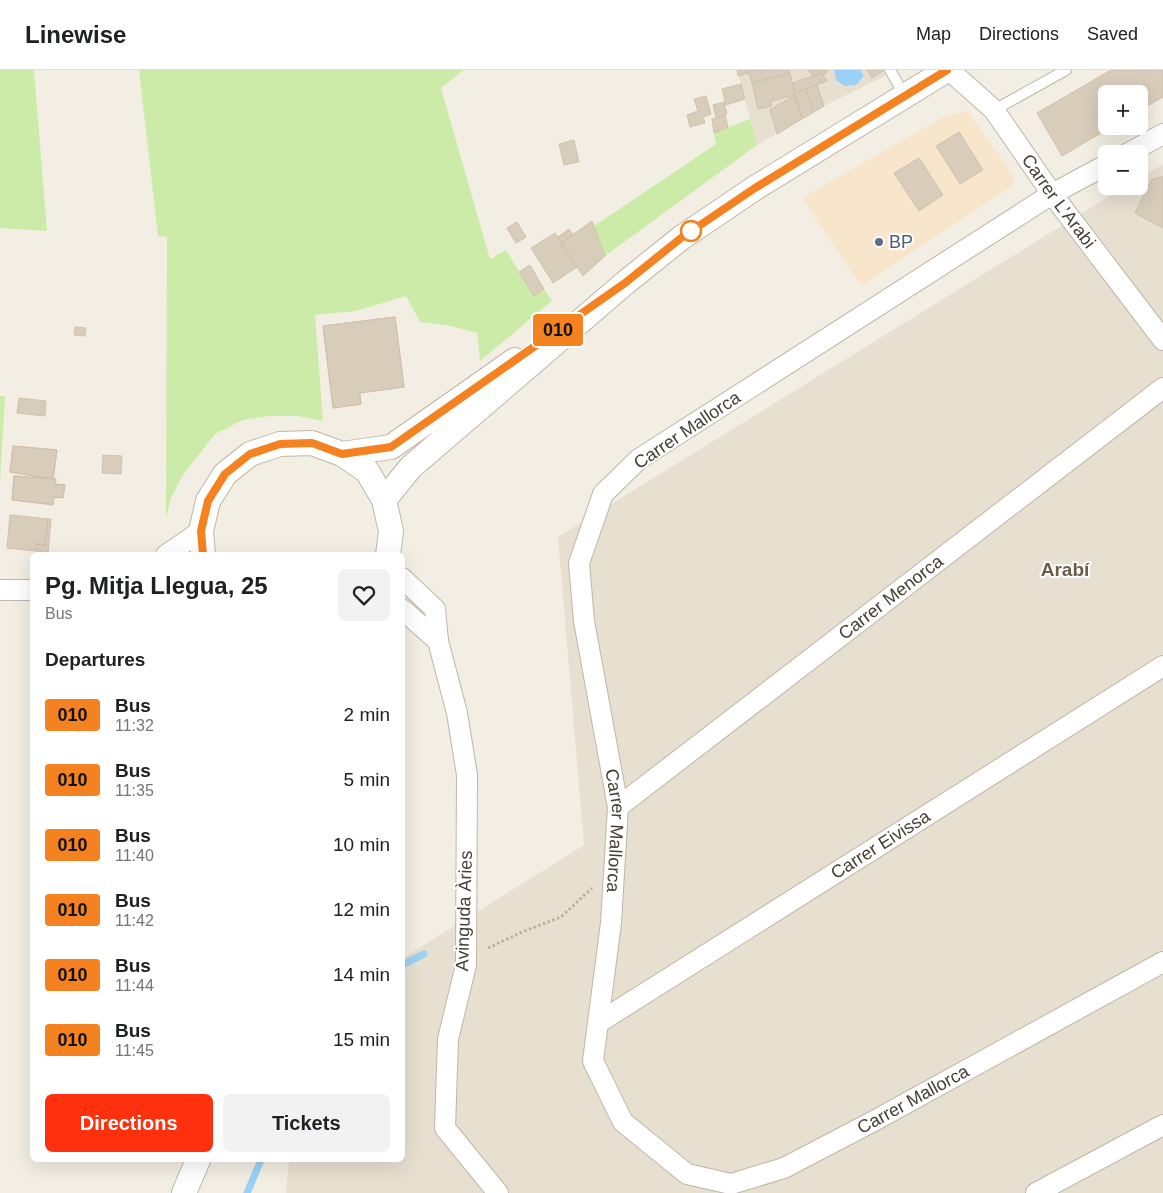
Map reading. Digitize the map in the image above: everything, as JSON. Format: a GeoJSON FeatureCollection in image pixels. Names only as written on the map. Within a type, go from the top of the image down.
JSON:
{"type":"FeatureCollection","features":[{"type":"Feature","properties":{"kind":"street"},"geometry":{"type":"LineString","coordinates":[[384,500],[411,467],[625,283],[681,238],[746,194],[948,70]]}},
{"type":"Feature","properties":{"kind":"street","name":"Carrer L'Arabi"},"geometry":{"type":"LineString","coordinates":[[948,70],[994,110],[1052,194],[1163,340]]}},
{"type":"Feature","properties":{"kind":"street"},"geometry":{"type":"LineString","coordinates":[[1143,145],[1163,134]]}},
{"type":"Feature","properties":{"kind":"street","name":"Carrer Mallorca"},"geometry":{"type":"LineString","coordinates":[[1098,169],[1052,194],[639,459],[603,494],[579,563],[584,621],[618,807],[612,924],[592,1061],[623,1122],[687,1174],[731,1184],[784,1168],[872,1122],[1163,962]]}},
{"type":"Feature","properties":{"kind":"street"},"geometry":{"type":"LineString","coordinates":[[342,454],[391,447],[625,283]]}},
{"type":"Feature","properties":{"kind":"street","name":"Carrer Menorca"},"geometry":{"type":"LineString","coordinates":[[618,807],[1163,388]]}},
{"type":"Feature","properties":{"kind":"street"},"geometry":{"type":"LineString","coordinates":[[203,552],[201,531],[208,501],[225,474],[250,454],[280,444],[312,443],[342,454],[367,471],[384,500],[391,531],[388,552]]}},
{"type":"Feature","properties":{"kind":"street"},"geometry":{"type":"LineString","coordinates":[[170,552],[201,531]]}},
{"type":"Feature","properties":{"kind":"street","name":"Avinguda Àries"},"geometry":{"type":"LineString","coordinates":[[405,581],[435,609],[438,641],[457,712],[467,775],[466,965],[448,1039],[445,1128],[498,1193]]}},
{"type":"Feature","properties":{"kind":"street"},"geometry":{"type":"LineString","coordinates":[[0,590],[30,590]]}},
{"type":"Feature","properties":{"kind":"street"},"geometry":{"type":"LineString","coordinates":[[405,612],[438,641]]}},
{"type":"Feature","properties":{"kind":"street","name":"Carrer Eivissa"},"geometry":{"type":"LineString","coordinates":[[598,1023],[1163,666]]}},
{"type":"Feature","properties":{"kind":"street"},"geometry":{"type":"LineString","coordinates":[[1036,1193],[1162,1129]]}},
{"type":"Feature","properties":{"kind":"street"},"geometry":{"type":"LineString","coordinates":[[184,1193],[197,1162]]}},
{"type":"Feature","properties":{"kind":"lane"},"geometry":{"type":"LineString","coordinates":[[890,70],[905,96]]}},
{"type":"Feature","properties":{"kind":"lane"},"geometry":{"type":"LineString","coordinates":[[994,110],[1066,70]]}},
{"type":"Feature","properties":{"kind":"path"},"geometry":{"type":"LineString","coordinates":[[466,965],[488,949],[522,932],[561,917],[615,866]]}},
{"type":"Feature","properties":{"kind":"shaded area"},"geometry":{"type":"Polygon","coordinates":[[[737,70],[897,70],[824,106],[757,145],[737,70]]]}},
{"type":"Feature","properties":{"kind":"shaded area","name":"BP"},"geometry":{"type":"Polygon","coordinates":[[[968,111],[1012,174],[1014,181],[1010,189],[1007,189],[861,286],[802,198],[945,116],[968,111]]]}},
{"type":"Feature","properties":{"kind":"shaded area"},"geometry":{"type":"Polygon","coordinates":[[[1163,164],[1163,1193],[286,1193],[289,1162],[405,1162],[405,957],[584,845],[558,537],[1111,195],[1148,195],[1148,173],[1163,164]]]}},
{"type":"Feature","properties":{"kind":"green space"},"geometry":{"type":"Polygon","coordinates":[[[0,70],[34,70],[47,231],[0,228],[0,70]]]}},
{"type":"Feature","properties":{"kind":"green space"},"geometry":{"type":"Polygon","coordinates":[[[139,70],[464,70],[441,88],[490,259],[506,250],[534,296],[544,289],[552,301],[480,361],[477,333],[447,325],[420,322],[406,296],[356,311],[315,315],[323,421],[297,416],[270,416],[243,420],[215,434],[183,475],[171,498],[166,518],[167,237],[158,236],[139,70]]]}},
{"type":"Feature","properties":{"kind":"green space"},"geometry":{"type":"Polygon","coordinates":[[[750,119],[757,145],[605,256],[594,226],[716,144],[714,133],[750,119]]]}},
{"type":"Feature","properties":{"kind":"green space"},"geometry":{"type":"Polygon","coordinates":[[[0,396],[5,396],[0,484],[0,396]]]}},
{"type":"Feature","properties":{"kind":"water"},"geometry":{"type":"Polygon","coordinates":[[[834,70],[861,70],[863,77],[856,85],[845,86],[836,80],[834,70]]]}},
{"type":"Feature","properties":{"kind":"building"},"geometry":{"type":"Polygon","coordinates":[[[737,70],[789,70],[790,73],[752,83],[749,73],[738,76],[737,70]]]}},
{"type":"Feature","properties":{"kind":"building"},"geometry":{"type":"Polygon","coordinates":[[[808,70],[819,70],[822,73],[813,76],[808,70]]]}},
{"type":"Feature","properties":{"kind":"building"},"geometry":{"type":"Polygon","coordinates":[[[819,70],[827,70],[828,71],[823,76],[819,70]]]}},
{"type":"Feature","properties":{"kind":"building"},"geometry":{"type":"Polygon","coordinates":[[[867,70],[883,70],[883,71],[872,78],[867,70]]]}},
{"type":"Feature","properties":{"kind":"building"},"geometry":{"type":"Polygon","coordinates":[[[1111,70],[1163,70],[1163,97],[1148,106],[1148,85],[1098,85],[1098,135],[1062,156],[1037,113],[1111,70]]]}},
{"type":"Feature","properties":{"kind":"building"},"geometry":{"type":"Polygon","coordinates":[[[790,73],[795,95],[771,101],[772,106],[758,109],[752,83],[790,73]]]}},
{"type":"Feature","properties":{"kind":"building"},"geometry":{"type":"Polygon","coordinates":[[[822,73],[827,81],[794,93],[792,83],[822,73]]]}},
{"type":"Feature","properties":{"kind":"building"},"geometry":{"type":"Polygon","coordinates":[[[741,84],[745,99],[726,105],[722,89],[741,84]]]}},
{"type":"Feature","properties":{"kind":"building"},"geometry":{"type":"Polygon","coordinates":[[[817,85],[824,106],[814,112],[806,89],[817,85]]]}},
{"type":"Feature","properties":{"kind":"building"},"geometry":{"type":"Polygon","coordinates":[[[806,89],[814,112],[802,119],[794,93],[806,89]]]}},
{"type":"Feature","properties":{"kind":"building"},"geometry":{"type":"Polygon","coordinates":[[[795,95],[802,119],[777,134],[770,110],[795,95]]]}},
{"type":"Feature","properties":{"kind":"building"},"geometry":{"type":"Polygon","coordinates":[[[706,96],[711,114],[703,117],[705,123],[690,127],[687,115],[698,111],[694,99],[706,96]]]}},
{"type":"Feature","properties":{"kind":"building"},"geometry":{"type":"Polygon","coordinates":[[[724,102],[727,114],[716,117],[713,105],[724,102]]]}},
{"type":"Feature","properties":{"kind":"building"},"geometry":{"type":"Polygon","coordinates":[[[725,115],[728,127],[714,133],[712,119],[725,115]]]}},
{"type":"Feature","properties":{"kind":"building"},"geometry":{"type":"Polygon","coordinates":[[[959,132],[983,170],[960,184],[936,146],[959,132]]]}},
{"type":"Feature","properties":{"kind":"building"},"geometry":{"type":"Polygon","coordinates":[[[574,140],[579,162],[564,165],[559,144],[574,140]]]}},
{"type":"Feature","properties":{"kind":"building"},"geometry":{"type":"Polygon","coordinates":[[[919,158],[943,195],[919,211],[894,173],[919,158]]]}},
{"type":"Feature","properties":{"kind":"building"},"geometry":{"type":"Polygon","coordinates":[[[1163,176],[1163,228],[1135,213],[1144,195],[1148,195],[1148,186],[1151,180],[1163,176]]]}},
{"type":"Feature","properties":{"kind":"building"},"geometry":{"type":"Polygon","coordinates":[[[592,221],[605,256],[583,276],[561,243],[592,221]]]}},
{"type":"Feature","properties":{"kind":"building"},"geometry":{"type":"Polygon","coordinates":[[[517,222],[526,237],[516,243],[507,228],[517,222]]]}},
{"type":"Feature","properties":{"kind":"building"},"geometry":{"type":"Polygon","coordinates":[[[569,229],[573,235],[561,243],[558,237],[569,229]]]}},
{"type":"Feature","properties":{"kind":"building"},"geometry":{"type":"Polygon","coordinates":[[[555,233],[577,267],[553,283],[531,248],[555,233]]]}},
{"type":"Feature","properties":{"kind":"building"},"geometry":{"type":"Polygon","coordinates":[[[530,265],[544,289],[534,296],[519,272],[530,265]]]}},
{"type":"Feature","properties":{"kind":"building"},"geometry":{"type":"Polygon","coordinates":[[[395,317],[404,387],[359,393],[361,404],[333,408],[323,326],[395,317]]]}},
{"type":"Feature","properties":{"kind":"building"},"geometry":{"type":"Polygon","coordinates":[[[395,317],[404,387],[360,393],[361,404],[333,408],[323,326],[395,317]]]}},
{"type":"Feature","properties":{"kind":"building"},"geometry":{"type":"Polygon","coordinates":[[[75,327],[86,328],[85,336],[74,335],[75,327]]]}},
{"type":"Feature","properties":{"kind":"building"},"geometry":{"type":"Polygon","coordinates":[[[19,398],[46,401],[45,416],[17,413],[19,398]]]}},
{"type":"Feature","properties":{"kind":"building"},"geometry":{"type":"Polygon","coordinates":[[[13,446],[57,450],[53,479],[10,472],[13,446]]]}},
{"type":"Feature","properties":{"kind":"building"},"geometry":{"type":"Polygon","coordinates":[[[13,446],[57,450],[53,479],[10,472],[13,446]]]}},
{"type":"Feature","properties":{"kind":"building"},"geometry":{"type":"Polygon","coordinates":[[[103,455],[122,456],[121,474],[102,473],[103,455]]]}},
{"type":"Feature","properties":{"kind":"building"},"geometry":{"type":"Polygon","coordinates":[[[14,476],[56,479],[55,484],[65,485],[63,498],[54,497],[53,505],[12,500],[14,476]]]}},
{"type":"Feature","properties":{"kind":"building"},"geometry":{"type":"Polygon","coordinates":[[[14,476],[56,479],[55,484],[65,485],[63,498],[54,497],[53,504],[12,500],[14,476]]]}},
{"type":"Feature","properties":{"kind":"building"},"geometry":{"type":"Polygon","coordinates":[[[10,515],[48,519],[45,545],[37,544],[36,551],[7,548],[10,515]]]}},
{"type":"Feature","properties":{"kind":"building"},"geometry":{"type":"Polygon","coordinates":[[[48,519],[51,519],[48,552],[36,551],[37,544],[45,545],[48,519]]]}},
{"type":"Feature","properties":{"kind":"waterway"},"geometry":{"type":"LineString","coordinates":[[405,964],[424,954]]}},
{"type":"Feature","properties":{"kind":"waterway"},"geometry":{"type":"LineString","coordinates":[[247,1193],[260,1162]]}},
{"type":"Feature","properties":{"kind":"bus line","name":"010"},"geometry":{"type":"LineString","coordinates":[[203,552],[201,531],[208,501],[225,474],[250,454],[280,444],[312,443],[342,454],[391,447],[625,283],[681,238],[755,188],[947,70]]}},
{"type":"Feature","properties":{"kind":"place","name":"BP"},"geometry":{"type":"Point","coordinates":[879,242]}},
{"type":"Feature","properties":{"kind":"district","name":"Arabí"},"geometry":{"type":"Point","coordinates":[1065,569]}}]}
